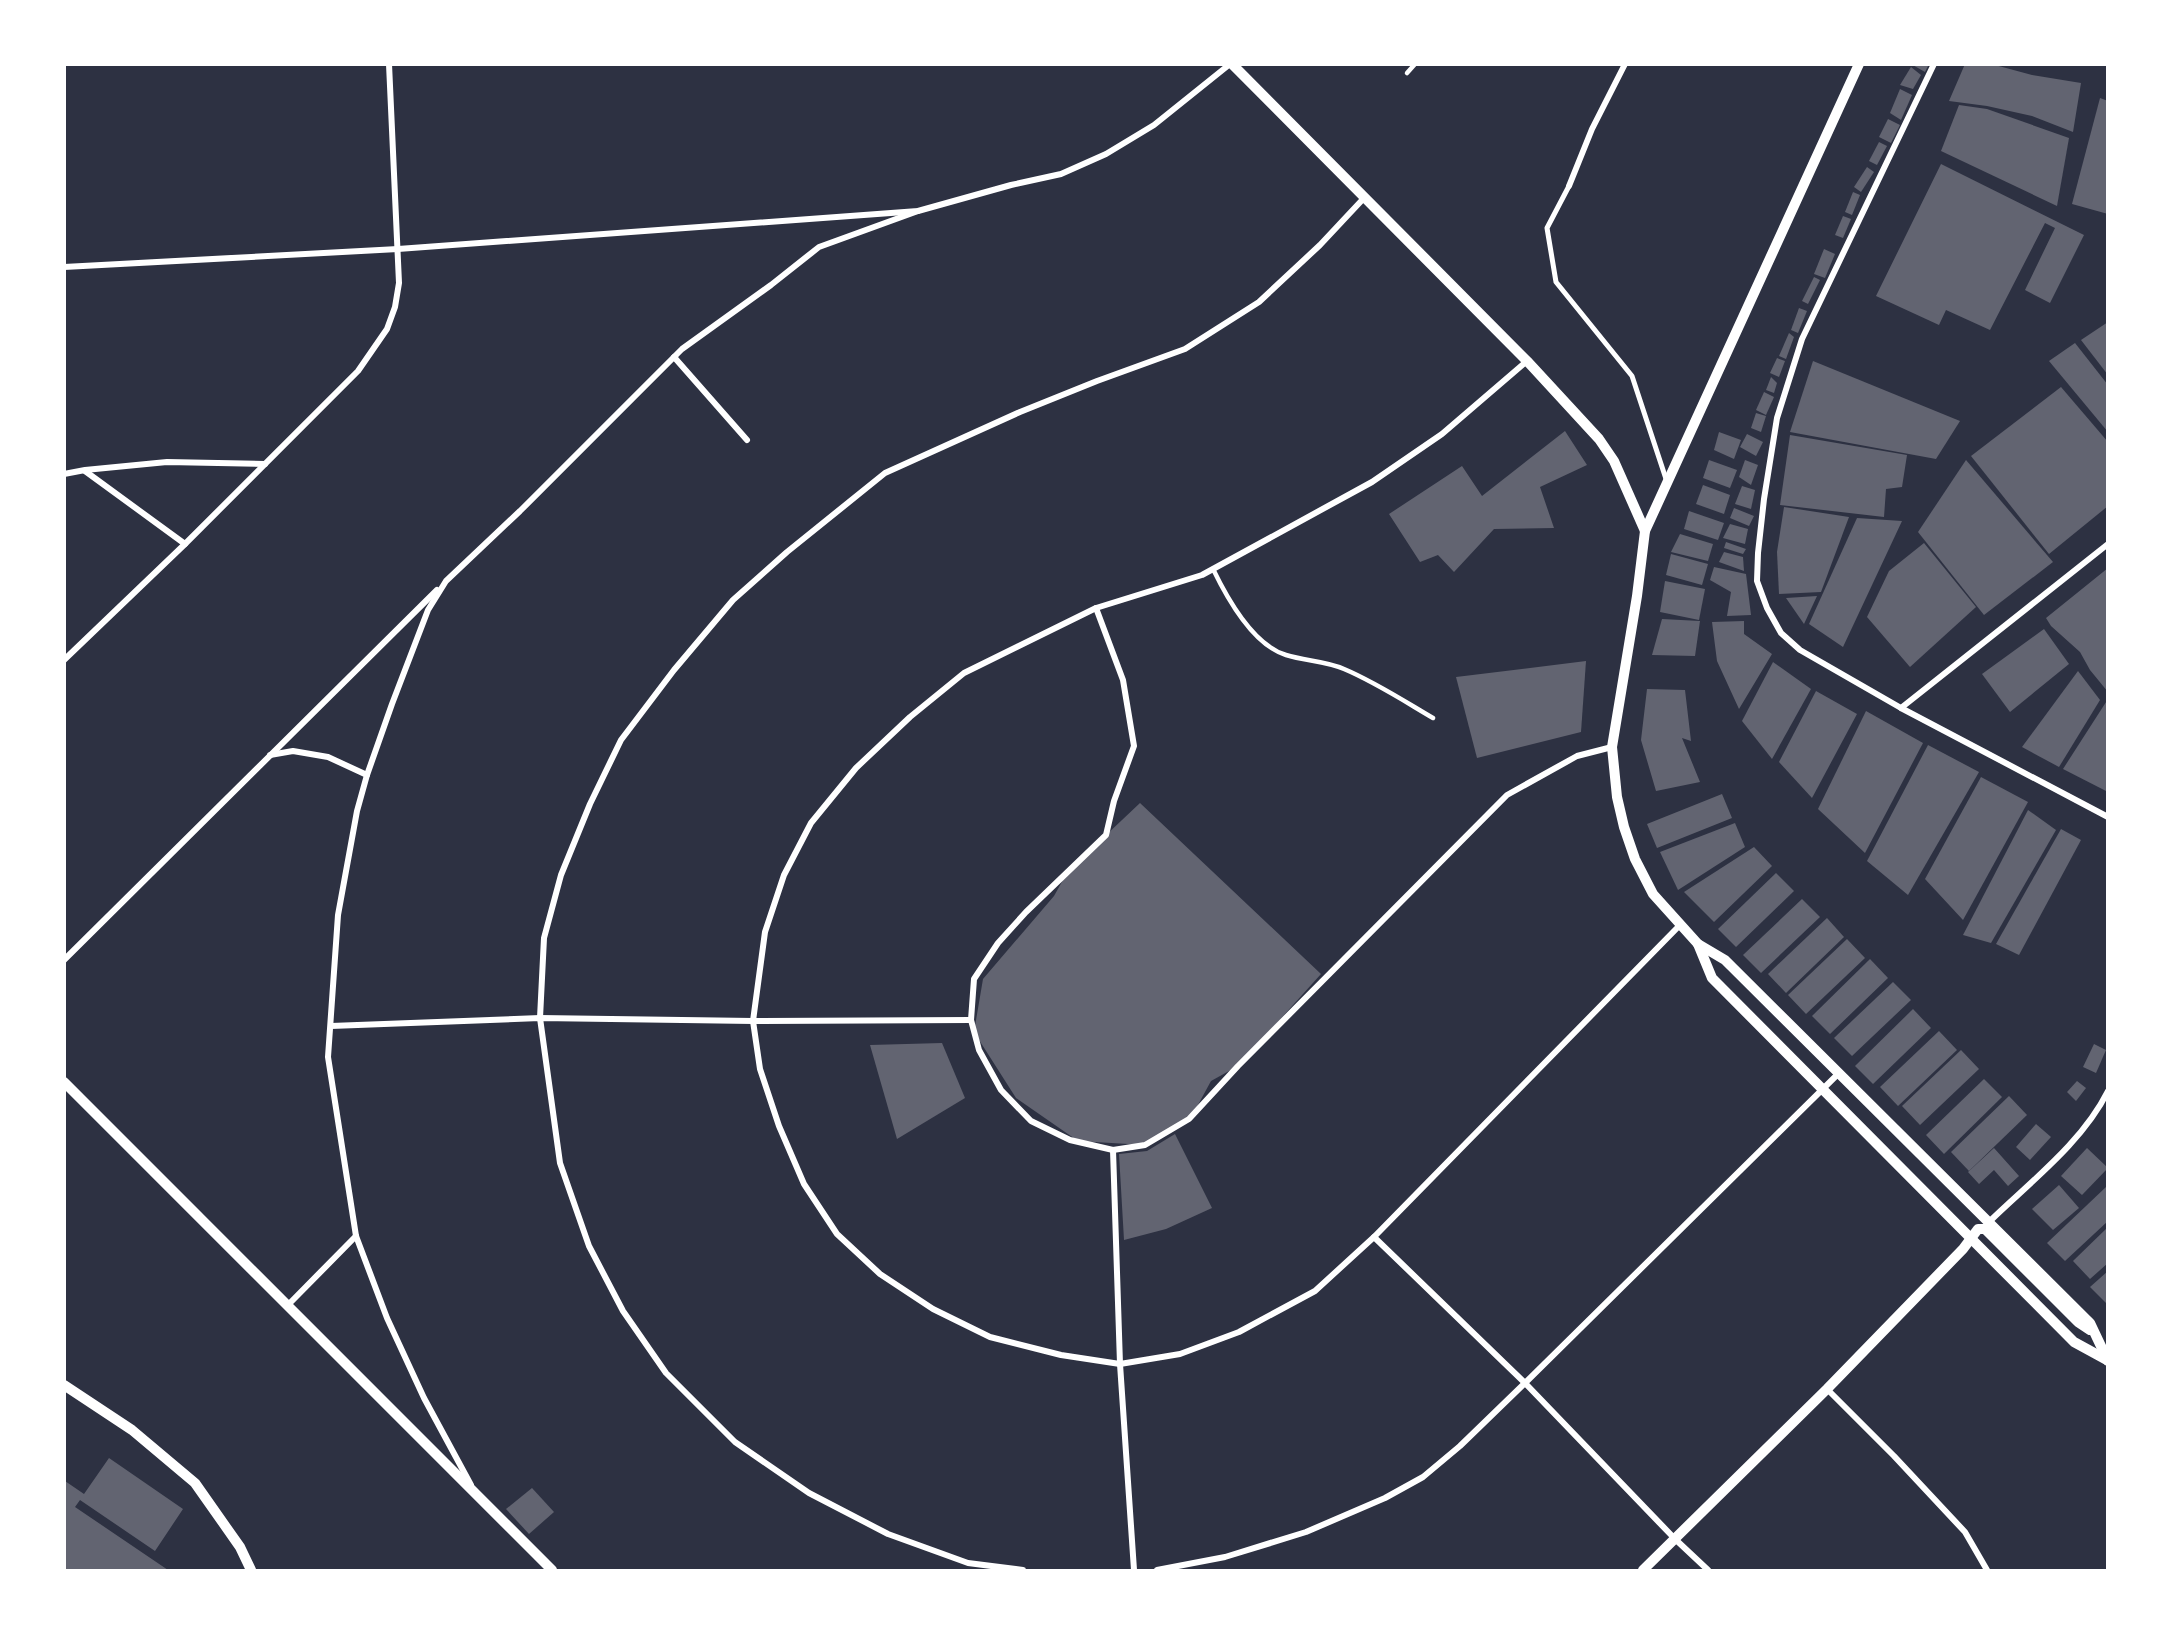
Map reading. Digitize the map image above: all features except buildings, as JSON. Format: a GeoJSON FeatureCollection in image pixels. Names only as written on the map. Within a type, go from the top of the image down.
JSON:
{"type":"FeatureCollection","features":[{"type":"Feature","properties":{"kind":"street"},"geometry":{"type":"LineString","coordinates":[[64,660],[185,544],[358,370],[387,329],[399,283],[389,64]]}},
{"type":"Feature","properties":{"kind":"street"},"geometry":{"type":"LineString","coordinates":[[64,960],[674,357],[819,247],[918,212],[1011,185],[1061,174],[1106,154],[1154,125],[1231,64],[1527,361],[1599,439],[1614,461],[1645,531]]}},
{"type":"Feature","properties":{"kind":"street"},"geometry":{"type":"LineString","coordinates":[[1624,64],[1592,129],[1569,186],[1547,228],[1556,282],[1632,376],[1667,484]]}},
{"type":"Feature","properties":{"kind":"street"},"geometry":{"type":"LineString","coordinates":[[1859,64],[1645,531],[1637,596],[1612,747],[1617,797],[1635,859],[1653,894],[1698,944],[1725,960],[2090,1323],[2107,1360]]}},
{"type":"Feature","properties":{"kind":"street"},"geometry":{"type":"LineString","coordinates":[[1934,64],[1802,339],[1777,418],[1758,553],[1757,581],[1767,608],[1781,633],[1800,650],[1901,708],[2108,817]]}},
{"type":"Feature","properties":{"kind":"street"},"geometry":{"type":"LineString","coordinates":[[1023,1570],[958,1560],[888,1534],[809,1493],[735,1442],[666,1372],[623,1311],[589,1246],[560,1163],[540,1018],[544,938],[561,875],[590,804],[621,740],[674,670],[734,600],[787,552],[885,473],[1020,412],[1097,381],[1185,350],[1259,302],[1320,245],[1364,198]]}},
{"type":"Feature","properties":{"kind":"street"},"geometry":{"type":"LineString","coordinates":[[64,267],[398,249],[918,212]]}},
{"type":"Feature","properties":{"kind":"street"},"geometry":{"type":"LineString","coordinates":[[674,357],[747,440]]}},
{"type":"Feature","properties":{"kind":"street"},"geometry":{"type":"LineString","coordinates":[[1527,361],[1442,434],[1372,482],[1213,569],[1096,608],[963,673],[910,717],[856,768],[811,823],[784,875],[765,932],[753,1021],[760,1070],[779,1126],[804,1184],[837,1234],[880,1274],[933,1309],[990,1337],[1061,1355],[1120,1364],[1180,1354],[1248,1327],[1315,1291],[1374,1237],[1680,925]]}},
{"type":"Feature","properties":{"kind":"street"},"geometry":{"type":"LineString","coordinates":[[64,474],[167,462],[265,464]]}},
{"type":"Feature","properties":{"kind":"street"},"geometry":{"type":"LineString","coordinates":[[85,470],[185,544]]}},
{"type":"Feature","properties":{"kind":"street"},"geometry":{"type":"LineString","coordinates":[[1901,708],[2108,544]]}},
{"type":"Feature","properties":{"kind":"street"},"geometry":{"type":"LineString","coordinates":[[446,581],[428,610],[367,776],[357,811],[338,915],[328,1057],[356,1236],[387,1318],[424,1398],[479,1498]]}},
{"type":"Feature","properties":{"kind":"street"},"geometry":{"type":"LineString","coordinates":[[1096,608],[1123,680],[1134,746],[1114,801],[1106,835],[1026,912],[998,943],[974,979],[971,1020],[979,1050],[1001,1090],[1031,1121],[1070,1140],[1113,1150],[1145,1145],[1189,1119],[1238,1066],[1507,795],[1576,756],[1612,747]]}},
{"type":"Feature","properties":{"kind":"street"},"geometry":{"type":"LineString","coordinates":[[270,756],[293,751],[328,757],[367,776]]}},
{"type":"Feature","properties":{"kind":"street"},"geometry":{"type":"LineString","coordinates":[[1698,944],[1712,978],[2074,1342],[2107,1360]]}},
{"type":"Feature","properties":{"kind":"street"},"geometry":{"type":"LineString","coordinates":[[331,1026],[540,1018],[753,1021],[971,1020]]}},
{"type":"Feature","properties":{"kind":"street"},"geometry":{"type":"LineString","coordinates":[[1157,1570],[1224,1557],[1306,1532],[1385,1498],[1423,1477],[1460,1446],[1840,1073]]}},
{"type":"Feature","properties":{"kind":"street"},"geometry":{"type":"LineString","coordinates":[[64,1082],[552,1570]]}},
{"type":"Feature","properties":{"kind":"street"},"geometry":{"type":"LineString","coordinates":[[1989,1221],[2063,1151],[2103,1101],[2108,1091]]}},
{"type":"Feature","properties":{"kind":"street"},"geometry":{"type":"LineString","coordinates":[[1113,1150],[1120,1364],[1134,1570]]}},
{"type":"Feature","properties":{"kind":"street"},"geometry":{"type":"LineString","coordinates":[[1643,1570],[1827,1389],[1972,1239],[1978,1229],[1985,1229],[2078,1322],[2094,1332]]}},
{"type":"Feature","properties":{"kind":"street"},"geometry":{"type":"LineString","coordinates":[[287,1306],[356,1236]]}},
{"type":"Feature","properties":{"kind":"street"},"geometry":{"type":"LineString","coordinates":[[1374,1237],[1525,1383],[1675,1539],[1708,1570]]}},
{"type":"Feature","properties":{"kind":"street"},"geometry":{"type":"LineString","coordinates":[[64,1385],[132,1430],[195,1483],[240,1547],[251,1570]]}},
{"type":"Feature","properties":{"kind":"street"},"geometry":{"type":"LineString","coordinates":[[1827,1389],[1965,1532],[1987,1570]]}},
{"type":"Feature","properties":{"kind":"lane"},"geometry":{"type":"LineString","coordinates":[[1407,73],[1415,64]]}},
{"type":"Feature","properties":{"kind":"lane"},"geometry":{"type":"LineString","coordinates":[[1213,569],[1231,603],[1247,624],[1274,650],[1284,655],[1342,668],[1433,718]]}}]}
